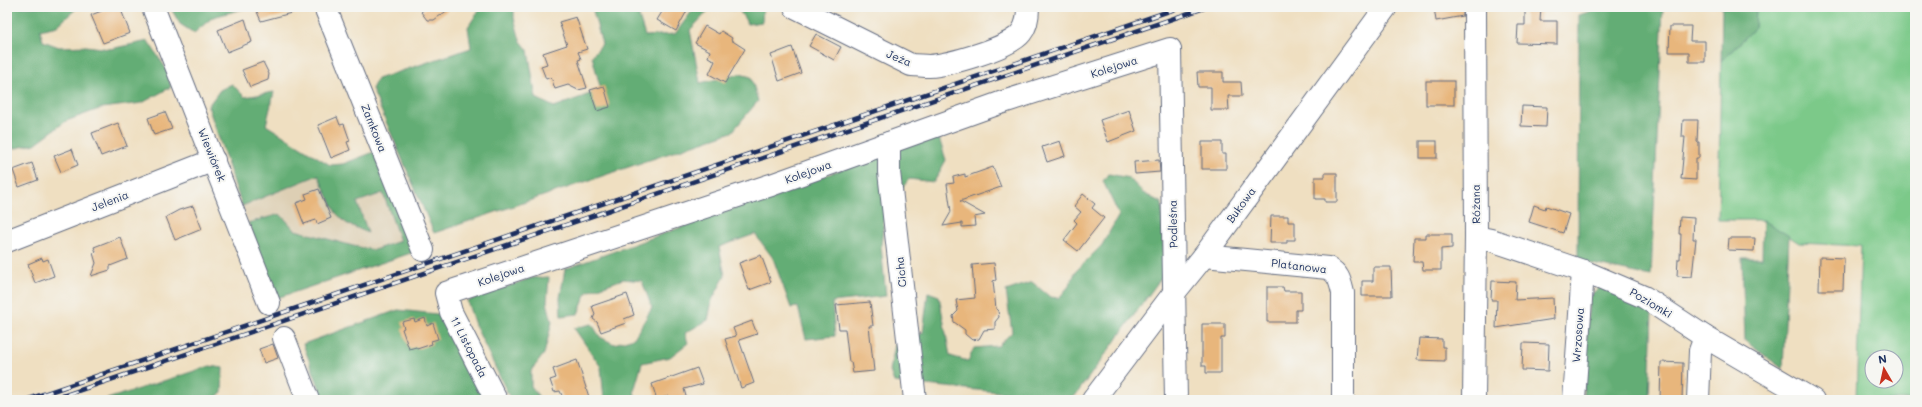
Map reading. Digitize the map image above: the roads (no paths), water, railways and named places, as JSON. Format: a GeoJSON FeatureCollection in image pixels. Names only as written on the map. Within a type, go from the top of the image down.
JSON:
{"type":"FeatureCollection","features":[{"type":"Feature","properties":{"kind":"street","name":"Wiewiórek"},"geometry":{"type":"LineString","coordinates":[[153,7],[269,303]]}},
{"type":"Feature","properties":{"kind":"street","name":"Zamkowa"},"geometry":{"type":"LineString","coordinates":[[325,7],[423,250]]}},
{"type":"Feature","properties":{"kind":"street","name":"Jeża"},"geometry":{"type":"LineString","coordinates":[[795,7],[911,65],[930,66],[954,61],[1010,42],[1023,31],[1026,23],[1028,7]]}},
{"type":"Feature","properties":{"kind":"street","name":"Bukowa"},"geometry":{"type":"LineString","coordinates":[[1093,400],[1204,256],[1386,7]]}},
{"type":"Feature","properties":{"kind":"street","name":"Różana"},"geometry":{"type":"LineString","coordinates":[[1474,400],[1476,238],[1475,7]]}},
{"type":"Feature","properties":{"kind":"street","name":"Kolejowa"},"geometry":{"type":"LineString","coordinates":[[446,293],[770,185],[1000,103],[1170,48]]}},
{"type":"Feature","properties":{"kind":"street","name":"Podleśna"},"geometry":{"type":"LineString","coordinates":[[1170,48],[1176,400]]}},
{"type":"Feature","properties":{"kind":"street","name":"Cicha"},"geometry":{"type":"LineString","coordinates":[[889,143],[890,172],[911,399]]}},
{"type":"Feature","properties":{"kind":"street","name":"Jelenia"},"geometry":{"type":"LineString","coordinates":[[7,241],[214,160]]}},
{"type":"Feature","properties":{"kind":"street","name":"Poziomki"},"geometry":{"type":"LineString","coordinates":[[1476,238],[1491,240],[1583,270],[1644,296],[1705,337],[1813,400]]}},
{"type":"Feature","properties":{"kind":"street","name":"Platanowa"},"geometry":{"type":"LineString","coordinates":[[1204,256],[1328,268],[1335,272],[1340,278],[1343,293],[1343,400]]}},
{"type":"Feature","properties":{"kind":"street","name":"Wrzosowa"},"geometry":{"type":"LineString","coordinates":[[1574,400],[1583,270]]}},
{"type":"Feature","properties":{"kind":"street","name":"11 Listopada"},"geometry":{"type":"LineString","coordinates":[[446,293],[451,312],[496,400]]}},
{"type":"Feature","properties":{"kind":"street"},"geometry":{"type":"LineString","coordinates":[[1698,400],[1700,351],[1705,337]]}},
{"type":"Feature","properties":{"kind":"street"},"geometry":{"type":"LineString","coordinates":[[284,338],[308,400]]}},
{"type":"Feature","properties":{"kind":"railway"},"geometry":{"type":"LineString","coordinates":[[26,400],[1181,7]]}},
{"type":"Feature","properties":{"kind":"railway"},"geometry":{"type":"LineString","coordinates":[[51,400],[1207,7]]}}]}
